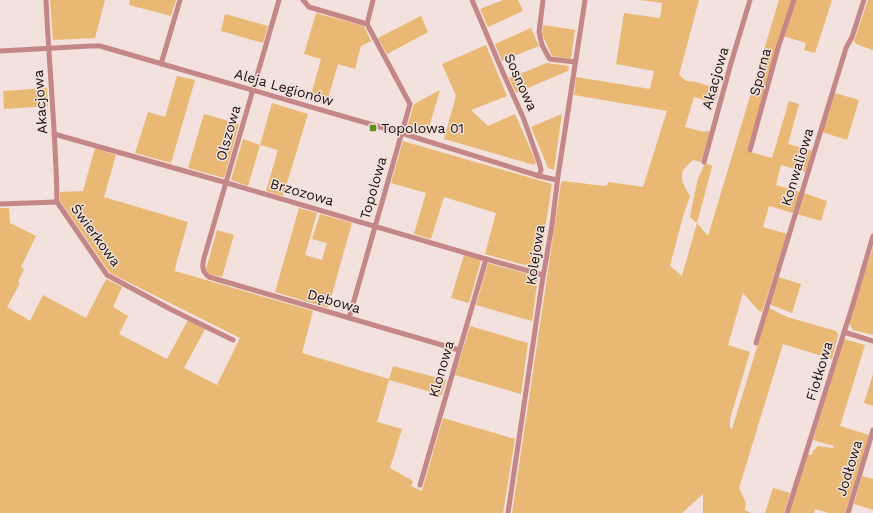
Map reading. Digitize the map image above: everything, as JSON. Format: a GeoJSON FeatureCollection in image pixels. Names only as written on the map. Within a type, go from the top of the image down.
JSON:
{"type":"FeatureCollection","features":[{"type":"Feature","properties":{"kind":"street","name":"Akacjowa"},"geometry":{"type":"LineString","coordinates":[[46,0],[57,202]]}},
{"type":"Feature","properties":{"kind":"street"},"geometry":{"type":"LineString","coordinates":[[161,64],[180,0]]}},
{"type":"Feature","properties":{"kind":"street","name":"Olszowa"},"geometry":{"type":"LineString","coordinates":[[204,272],[204,258],[279,0]]}},
{"type":"Feature","properties":{"kind":"street"},"geometry":{"type":"LineString","coordinates":[[303,0],[309,7],[367,24],[373,0]]}},
{"type":"Feature","properties":{"kind":"street","name":"Sosnowa"},"geometry":{"type":"LineString","coordinates":[[472,0],[523,117],[539,162],[541,170],[539,176]]}},
{"type":"Feature","properties":{"kind":"street"},"geometry":{"type":"LineString","coordinates":[[543,0],[539,32],[542,45],[550,59],[575,62]]}},
{"type":"Feature","properties":{"kind":"street","name":"Kolejowa"},"geometry":{"type":"LineString","coordinates":[[508,513],[543,275],[552,225],[557,180],[584,0]]}},
{"type":"Feature","properties":{"kind":"street","name":"Akacjowa"},"geometry":{"type":"LineString","coordinates":[[704,162],[750,0]]}},
{"type":"Feature","properties":{"kind":"street","name":"Sporna"},"geometry":{"type":"LineString","coordinates":[[750,150],[778,48],[794,0]]}},
{"type":"Feature","properties":{"kind":"street","name":"Konwaliowa"},"geometry":{"type":"LineString","coordinates":[[756,343],[846,48],[852,37],[864,0]]}},
{"type":"Feature","properties":{"kind":"street","name":"Topolowa"},"geometry":{"type":"LineString","coordinates":[[349,318],[410,104],[367,24]]}},
{"type":"Feature","properties":{"kind":"street","name":"Aleja Legionów"},"geometry":{"type":"LineString","coordinates":[[0,51],[96,46],[401,133],[539,176],[557,180]]}},
{"type":"Feature","properties":{"kind":"street","name":"Brzozowa"},"geometry":{"type":"LineString","coordinates":[[54,134],[543,275]]}},
{"type":"Feature","properties":{"kind":"street","name":"Świerkowa"},"geometry":{"type":"LineString","coordinates":[[0,204],[57,202],[107,275],[172,310],[233,340]]}},
{"type":"Feature","properties":{"kind":"street","name":"Fiołkowa"},"geometry":{"type":"LineString","coordinates":[[787,513],[873,236]]}},
{"type":"Feature","properties":{"kind":"street","name":"Klonowa"},"geometry":{"type":"LineString","coordinates":[[420,485],[486,259]]}},
{"type":"Feature","properties":{"kind":"street","name":"Dębowa"},"geometry":{"type":"LineString","coordinates":[[204,272],[209,277],[459,350]]}},
{"type":"Feature","properties":{"kind":"street"},"geometry":{"type":"LineString","coordinates":[[844,332],[873,341]]}},
{"type":"Feature","properties":{"kind":"street","name":"Jodłowa"},"geometry":{"type":"LineString","coordinates":[[848,513],[873,430]]}},
{"type":"Feature","properties":{"kind":"shaded area"},"geometry":{"type":"Polygon","coordinates":[[[50,0],[105,0],[95,38],[53,40],[50,0]]]}},
{"type":"Feature","properties":{"kind":"shaded area"},"geometry":{"type":"Polygon","coordinates":[[[130,0],[176,0],[171,16],[129,5],[130,0]]]}},
{"type":"Feature","properties":{"kind":"shaded area"},"geometry":{"type":"Polygon","coordinates":[[[503,0],[518,0],[523,11],[488,27],[480,9],[503,0]]]}},
{"type":"Feature","properties":{"kind":"shaded area"},"geometry":{"type":"Polygon","coordinates":[[[640,0],[699,0],[679,75],[686,81],[696,82],[719,89],[715,103],[694,97],[685,127],[710,132],[701,162],[693,160],[682,172],[683,183],[690,196],[683,216],[670,266],[682,276],[697,223],[708,236],[779,0],[793,0],[747,151],[772,158],[789,101],[799,104],[788,144],[812,151],[806,172],[781,165],[776,185],[800,192],[793,213],[769,206],[763,227],[787,234],[762,312],[758,310],[743,293],[728,345],[750,352],[730,419],[730,428],[732,429],[769,308],[787,317],[836,331],[838,335],[832,359],[783,344],[739,488],[746,503],[745,510],[751,513],[703,513],[703,494],[682,513],[512,513],[561,183],[563,181],[604,186],[609,182],[643,187],[667,111],[574,95],[576,77],[650,89],[654,71],[616,64],[624,13],[660,18],[662,3],[640,0]]]}},
{"type":"Feature","properties":{"kind":"shaded area"},"geometry":{"type":"Polygon","coordinates":[[[795,0],[832,0],[815,53],[804,50],[806,43],[783,36],[795,0]]]}},
{"type":"Feature","properties":{"kind":"shaded area"},"geometry":{"type":"Polygon","coordinates":[[[868,0],[873,0],[873,50],[856,44],[854,41],[868,0]]]}},
{"type":"Feature","properties":{"kind":"shaded area"},"geometry":{"type":"Polygon","coordinates":[[[316,13],[364,26],[371,41],[361,46],[355,69],[338,64],[326,105],[310,99],[321,59],[304,54],[316,13]]]}},
{"type":"Feature","properties":{"kind":"shaded area"},"geometry":{"type":"Polygon","coordinates":[[[225,14],[268,26],[263,43],[221,31],[225,14]]]}},
{"type":"Feature","properties":{"kind":"shaded area"},"geometry":{"type":"Polygon","coordinates":[[[421,16],[428,32],[387,54],[378,38],[421,16]]]}},
{"type":"Feature","properties":{"kind":"shaded area"},"geometry":{"type":"Polygon","coordinates":[[[543,25],[575,30],[571,59],[552,56],[542,34],[543,25]]]}},
{"type":"Feature","properties":{"kind":"shaded area"},"geometry":{"type":"Polygon","coordinates":[[[531,28],[539,46],[502,61],[495,44],[531,28]]]}},
{"type":"Feature","properties":{"kind":"shaded area"},"geometry":{"type":"Polygon","coordinates":[[[486,45],[507,96],[471,110],[488,126],[515,114],[536,162],[534,165],[444,139],[456,96],[442,64],[486,45]]]}},
{"type":"Feature","properties":{"kind":"shaded area"},"geometry":{"type":"Polygon","coordinates":[[[547,63],[569,66],[568,71],[516,93],[509,78],[547,63]]]}},
{"type":"Feature","properties":{"kind":"shaded area"},"geometry":{"type":"Polygon","coordinates":[[[177,76],[195,80],[171,163],[135,153],[148,112],[165,117],[177,76]]]}},
{"type":"Feature","properties":{"kind":"shaded area"},"geometry":{"type":"Polygon","coordinates":[[[47,88],[48,106],[4,109],[3,91],[47,88]]]}},
{"type":"Feature","properties":{"kind":"shaded area"},"geometry":{"type":"Polygon","coordinates":[[[440,90],[427,134],[407,128],[414,104],[440,90]]]}},
{"type":"Feature","properties":{"kind":"shaded area"},"geometry":{"type":"Polygon","coordinates":[[[835,93],[859,100],[847,140],[822,132],[835,93]]]}},
{"type":"Feature","properties":{"kind":"shaded area"},"geometry":{"type":"Polygon","coordinates":[[[272,103],[308,114],[283,196],[266,191],[278,150],[260,145],[272,103]]]}},
{"type":"Feature","properties":{"kind":"shaded area"},"geometry":{"type":"Polygon","coordinates":[[[204,114],[239,124],[224,178],[188,168],[204,114]]]}},
{"type":"Feature","properties":{"kind":"shaded area"},"geometry":{"type":"Polygon","coordinates":[[[562,114],[554,170],[548,168],[531,127],[562,114]]]}},
{"type":"Feature","properties":{"kind":"shaded area"},"geometry":{"type":"Polygon","coordinates":[[[243,139],[260,145],[248,186],[231,180],[243,139]]]}},
{"type":"Feature","properties":{"kind":"shaded area"},"geometry":{"type":"Polygon","coordinates":[[[403,141],[552,184],[539,269],[485,254],[496,213],[444,197],[431,239],[414,234],[426,193],[391,183],[403,141]]]}},
{"type":"Feature","properties":{"kind":"shaded area"},"geometry":{"type":"Polygon","coordinates":[[[95,148],[116,155],[104,197],[188,222],[175,271],[313,311],[302,353],[389,379],[393,366],[446,380],[442,395],[389,380],[377,422],[402,429],[390,468],[413,481],[411,486],[422,491],[443,418],[515,439],[503,513],[0,513],[0,208],[9,208],[10,223],[36,236],[21,267],[24,269],[18,282],[20,283],[7,307],[30,321],[43,295],[86,318],[106,279],[122,287],[113,307],[128,316],[119,334],[167,359],[188,320],[205,329],[184,368],[217,385],[240,338],[110,273],[60,201],[60,192],[83,191],[95,148]]]}},
{"type":"Feature","properties":{"kind":"shaded area"},"geometry":{"type":"Polygon","coordinates":[[[705,163],[713,166],[697,223],[690,217],[698,179],[705,163]]]}},
{"type":"Feature","properties":{"kind":"shaded area"},"geometry":{"type":"Polygon","coordinates":[[[804,193],[827,201],[821,221],[797,214],[804,193]]]}},
{"type":"Feature","properties":{"kind":"shaded area"},"geometry":{"type":"Polygon","coordinates":[[[299,208],[317,213],[305,255],[322,260],[327,243],[312,239],[320,214],[352,223],[328,308],[275,292],[299,208]]]}},
{"type":"Feature","properties":{"kind":"shaded area"},"geometry":{"type":"Polygon","coordinates":[[[217,230],[234,235],[222,277],[208,274],[206,269],[217,230]]]}},
{"type":"Feature","properties":{"kind":"shaded area"},"geometry":{"type":"Polygon","coordinates":[[[873,247],[873,335],[853,330],[849,323],[873,247]]]}},
{"type":"Feature","properties":{"kind":"shaded area"},"geometry":{"type":"Polygon","coordinates":[[[464,255],[481,260],[469,303],[451,298],[464,255]]]}},
{"type":"Feature","properties":{"kind":"shaded area"},"geometry":{"type":"Polygon","coordinates":[[[488,263],[538,277],[532,321],[476,305],[488,263]]]}},
{"type":"Feature","properties":{"kind":"shaded area"},"geometry":{"type":"Polygon","coordinates":[[[778,277],[801,284],[792,313],[771,305],[770,302],[778,277]]]}},
{"type":"Feature","properties":{"kind":"shaded area"},"geometry":{"type":"Polygon","coordinates":[[[470,326],[528,343],[521,394],[455,375],[470,326]]]}},
{"type":"Feature","properties":{"kind":"shaded area"},"geometry":{"type":"Polygon","coordinates":[[[844,339],[865,345],[840,426],[869,435],[845,513],[829,513],[815,509],[814,513],[789,513],[808,454],[812,455],[813,451],[818,446],[833,448],[834,446],[813,440],[844,339]]]}},
{"type":"Feature","properties":{"kind":"shaded area"},"geometry":{"type":"Polygon","coordinates":[[[873,374],[873,406],[864,403],[873,374]]]}},
{"type":"Feature","properties":{"kind":"shaded area"},"geometry":{"type":"Polygon","coordinates":[[[862,476],[873,479],[873,510],[854,504],[862,476]]]}},
{"type":"Feature","properties":{"kind":"shaded area"},"geometry":{"type":"Polygon","coordinates":[[[773,488],[790,493],[784,513],[765,513],[773,488]]]}},
{"type":"Feature","properties":{"kind":"place","name":"Topolowa 01"},"geometry":{"type":"Point","coordinates":[373,128]}}]}
